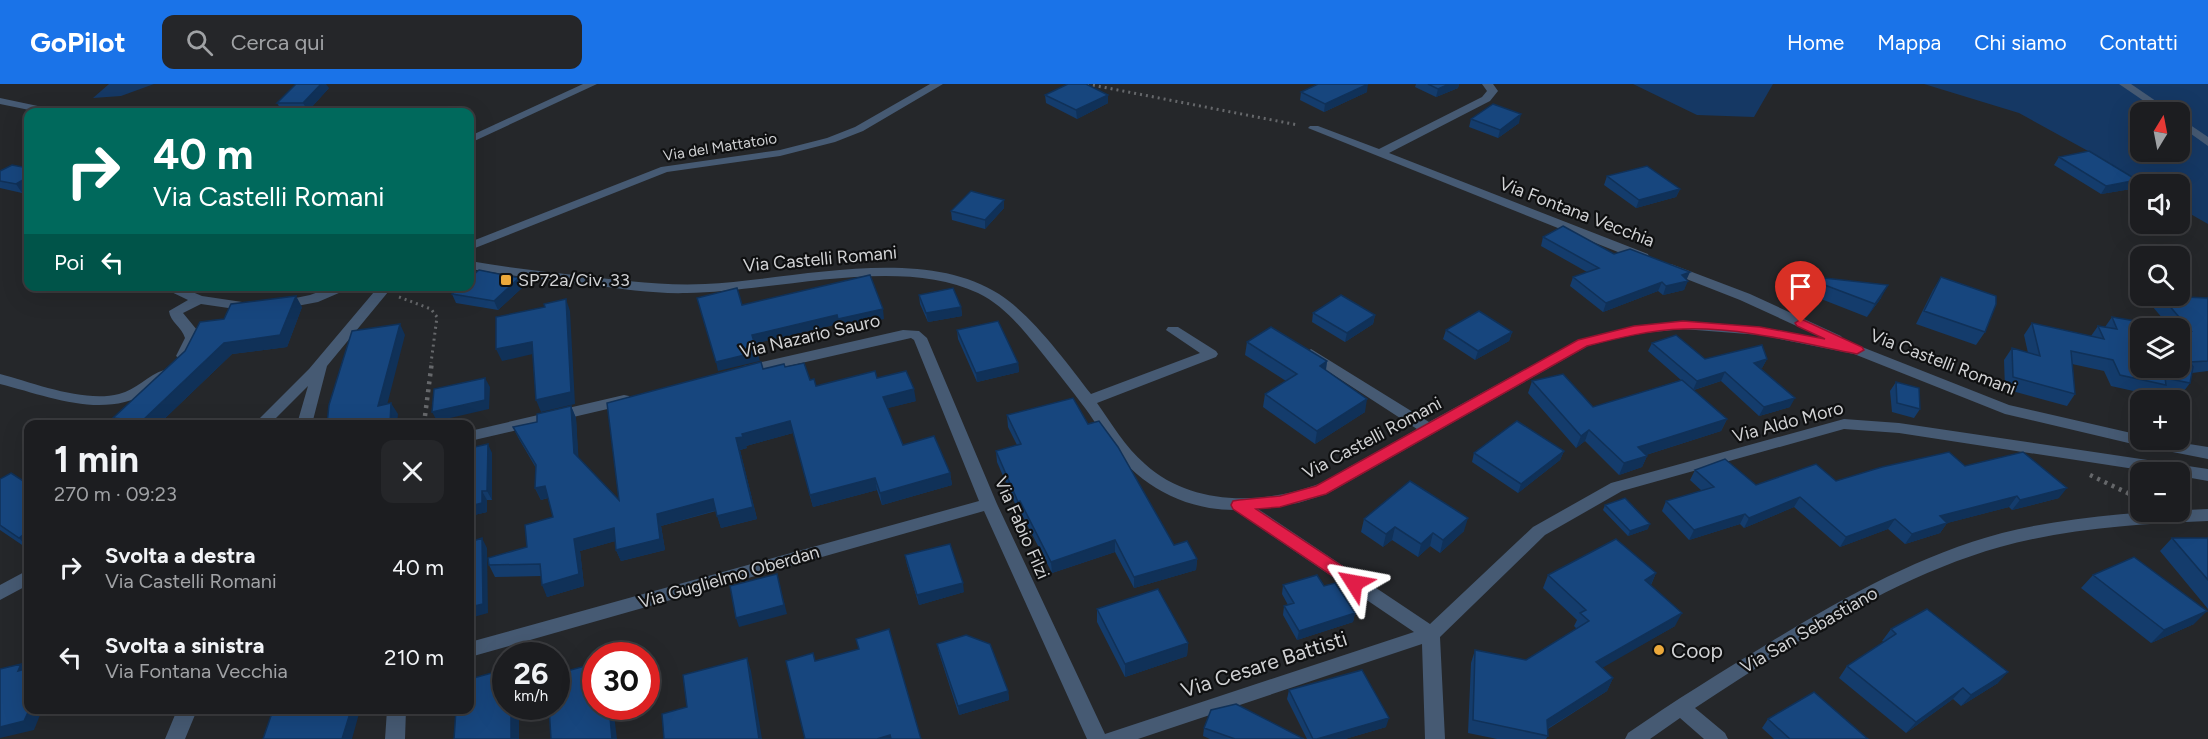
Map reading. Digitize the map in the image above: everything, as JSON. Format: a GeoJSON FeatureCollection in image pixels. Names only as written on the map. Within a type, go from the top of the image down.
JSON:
{"type":"FeatureCollection","features":[{"type":"Feature","properties":{"kind":"street"},"geometry":{"type":"LineString","coordinates":[[474,138],[592,84]]}},
{"type":"Feature","properties":{"kind":"street","name":"Via del Mattatoio"},"geometry":{"type":"LineString","coordinates":[[474,244],[665,170],[780,153],[831,140],[853,132],[938,84]]}},
{"type":"Feature","properties":{"kind":"street"},"geometry":{"type":"LineString","coordinates":[[1379,154],[1490,96],[1493,91],[1487,84]]}},
{"type":"Feature","properties":{"kind":"street"},"geometry":{"type":"LineString","coordinates":[[2124,84],[2152,102]]}},
{"type":"Feature","properties":{"kind":"street"},"geometry":{"type":"LineString","coordinates":[[0,101],[32,108]]}},
{"type":"Feature","properties":{"kind":"street","name":"Via Fontana Vecchia"},"geometry":{"type":"LineString","coordinates":[[1314,128],[1745,297],[1857,350]]}},
{"type":"Feature","properties":{"kind":"street"},"geometry":{"type":"LineString","coordinates":[[2190,128],[2208,142]]}},
{"type":"Feature","properties":{"kind":"street","name":"Via Castelli Romani"},"geometry":{"type":"LineString","coordinates":[[474,266],[637,286],[687,289],[885,271],[919,272],[948,277],[986,292],[1020,317],[1088,400],[1138,467],[1154,480],[1173,492],[1192,498],[1239,505],[1266,504],[1294,499],[1321,490],[1583,343],[1634,330],[1683,325],[1760,331],[1857,350],[2005,409],[2130,438]]}},
{"type":"Feature","properties":{"kind":"street"},"geometry":{"type":"LineString","coordinates":[[177,291],[199,300],[235,306],[263,307],[302,302],[334,291]]}},
{"type":"Feature","properties":{"kind":"street"},"geometry":{"type":"LineString","coordinates":[[265,420],[323,361],[382,291]]}},
{"type":"Feature","properties":{"kind":"street"},"geometry":{"type":"LineString","coordinates":[[0,379],[82,398],[107,400],[125,397],[157,380],[189,348],[192,338],[190,330],[176,315],[176,311],[199,300]]}},
{"type":"Feature","properties":{"kind":"street"},"geometry":{"type":"LineString","coordinates":[[1088,400],[1211,354],[1173,330]]}},
{"type":"Feature","properties":{"kind":"street","name":"Via Nazario Sauro"},"geometry":{"type":"LineString","coordinates":[[732,374],[903,334],[914,334]]}},
{"type":"Feature","properties":{"kind":"street","name":"Via Fabio Filzi"},"geometry":{"type":"LineString","coordinates":[[914,334],[921,339],[989,504],[1097,739]]}},
{"type":"Feature","properties":{"kind":"street"},"geometry":{"type":"LineString","coordinates":[[1297,345],[1430,430]]}},
{"type":"Feature","properties":{"kind":"street"},"geometry":{"type":"LineString","coordinates":[[306,420],[323,361]]}},
{"type":"Feature","properties":{"kind":"street"},"geometry":{"type":"LineString","coordinates":[[474,435],[641,396]]}},
{"type":"Feature","properties":{"kind":"street","name":"Via Aldo Moro"},"geometry":{"type":"LineString","coordinates":[[1431,634],[1539,531],[1617,487],[1844,424],[1899,428],[2208,475]]}},
{"type":"Feature","properties":{"kind":"street"},"geometry":{"type":"LineString","coordinates":[[2168,450],[2208,463]]}},
{"type":"Feature","properties":{"kind":"street"},"geometry":{"type":"LineString","coordinates":[[2190,450],[2208,453]]}},
{"type":"Feature","properties":{"kind":"street","name":"Via Guglielmo Oberdan"},"geometry":{"type":"LineString","coordinates":[[474,648],[989,504]]}},
{"type":"Feature","properties":{"kind":"street"},"geometry":{"type":"LineString","coordinates":[[1239,505],[1431,634],[1435,739]]}},
{"type":"Feature","properties":{"kind":"street","name":"Via San Sebastiano"},"geometry":{"type":"LineString","coordinates":[[1635,739],[1680,707],[1849,603],[1931,565],[2000,540],[2083,524],[2208,515]]}},
{"type":"Feature","properties":{"kind":"street"},"geometry":{"type":"LineString","coordinates":[[0,594],[24,579]]}},
{"type":"Feature","properties":{"kind":"street","name":"Via Cesare Battisti"},"geometry":{"type":"LineString","coordinates":[[1112,739],[1431,634]]}},
{"type":"Feature","properties":{"kind":"street"},"geometry":{"type":"LineString","coordinates":[[1680,707],[1718,739]]}},
{"type":"Feature","properties":{"kind":"street"},"geometry":{"type":"LineString","coordinates":[[175,739],[186,714]]}},
{"type":"Feature","properties":{"kind":"street"},"geometry":{"type":"LineString","coordinates":[[395,739],[397,714]]}},
{"type":"Feature","properties":{"kind":"path"},"geometry":{"type":"LineString","coordinates":[[1087,84],[1314,128]]}},
{"type":"Feature","properties":{"kind":"path"},"geometry":{"type":"LineString","coordinates":[[389,291],[431,309],[437,317],[424,420]]}},
{"type":"Feature","properties":{"kind":"path"},"geometry":{"type":"LineString","coordinates":[[2072,453],[2081,468],[2089,475],[2130,494]]}},
{"type":"Feature","properties":{"kind":"shaded area"},"geometry":{"type":"Polygon","coordinates":[[[109,84],[154,84],[121,96],[93,98],[109,84]]]}},
{"type":"Feature","properties":{"kind":"shaded area"},"geometry":{"type":"Polygon","coordinates":[[[1633,84],[1773,84],[1754,117],[1697,115],[1633,84]]]}},
{"type":"Feature","properties":{"kind":"shaded area"},"geometry":{"type":"Polygon","coordinates":[[[1924,84],[2208,84],[2208,224],[2190,214],[2190,174],[2130,174],[2130,176],[2019,113],[1924,84]]]}},
{"type":"Feature","properties":{"kind":"building"},"geometry":{"type":"Polygon","coordinates":[[[296,84],[321,84],[303,103],[277,103],[296,84]]]}},
{"type":"Feature","properties":{"kind":"building"},"geometry":{"type":"Polygon","coordinates":[[[1068,84],[1086,84],[1108,95],[1076,110],[1045,95],[1068,84]]]}},
{"type":"Feature","properties":{"kind":"building"},"geometry":{"type":"Polygon","coordinates":[[[1318,84],[1368,84],[1325,104],[1301,92],[1318,84]]]}},
{"type":"Feature","properties":{"kind":"building"},"geometry":{"type":"Polygon","coordinates":[[[1428,84],[1449,84],[1438,89],[1428,84]]]}},
{"type":"Feature","properties":{"kind":"building"},"geometry":{"type":"Polygon","coordinates":[[[1493,104],[1521,114],[1500,130],[1471,119],[1493,104]]]}},
{"type":"Feature","properties":{"kind":"building"},"geometry":{"type":"Polygon","coordinates":[[[2089,151],[2130,176],[2130,181],[2106,186],[2059,157],[2089,151]]]}},
{"type":"Feature","properties":{"kind":"building"},"geometry":{"type":"Polygon","coordinates":[[[12,165],[24,167],[24,179],[16,184],[0,181],[0,171],[12,165]]]}},
{"type":"Feature","properties":{"kind":"building"},"geometry":{"type":"Polygon","coordinates":[[[1647,166],[1680,189],[1639,200],[1607,176],[1647,166]]]}},
{"type":"Feature","properties":{"kind":"building"},"geometry":{"type":"Polygon","coordinates":[[[971,191],[1004,200],[985,220],[951,211],[971,191]]]}},
{"type":"Feature","properties":{"kind":"building"},"geometry":{"type":"Polygon","coordinates":[[[1563,226],[1614,254],[1630,249],[1690,272],[1682,275],[1688,281],[1666,286],[1662,282],[1606,303],[1573,277],[1599,268],[1543,237],[1563,226]]]}},
{"type":"Feature","properties":{"kind":"building"},"geometry":{"type":"Polygon","coordinates":[[[479,270],[519,278],[494,301],[452,294],[455,291],[474,291],[474,274],[479,270]]]}},
{"type":"Feature","properties":{"kind":"building"},"geometry":{"type":"Polygon","coordinates":[[[870,275],[883,309],[838,319],[837,315],[752,335],[757,352],[716,362],[697,298],[737,288],[742,305],[870,275]]]}},
{"type":"Feature","properties":{"kind":"building"},"geometry":{"type":"Polygon","coordinates":[[[1941,277],[1996,296],[1996,304],[1985,332],[1924,311],[1941,277]]]}},
{"type":"Feature","properties":{"kind":"building"},"geometry":{"type":"Polygon","coordinates":[[[1824,278],[1888,285],[1875,304],[1822,284],[1824,278]]]}},
{"type":"Feature","properties":{"kind":"building"},"geometry":{"type":"Polygon","coordinates":[[[953,288],[961,307],[926,313],[919,295],[953,288]]]}},
{"type":"Feature","properties":{"kind":"building"},"geometry":{"type":"Polygon","coordinates":[[[1341,295],[1375,315],[1347,333],[1313,313],[1341,295]]]}},
{"type":"Feature","properties":{"kind":"building"},"geometry":{"type":"Polygon","coordinates":[[[296,296],[280,335],[224,343],[143,420],[113,418],[185,351],[200,322],[224,319],[231,304],[296,296]]]}},
{"type":"Feature","properties":{"kind":"building"},"geometry":{"type":"Polygon","coordinates":[[[2190,297],[2208,298],[2208,361],[2190,362],[2190,318],[2180,318],[2170,306],[2190,306],[2190,297]]]}},
{"type":"Feature","properties":{"kind":"building"},"geometry":{"type":"Polygon","coordinates":[[[566,299],[571,392],[536,400],[532,342],[496,349],[496,317],[545,307],[544,304],[566,299]]]}},
{"type":"Feature","properties":{"kind":"building"},"geometry":{"type":"Polygon","coordinates":[[[1479,311],[1512,332],[1478,351],[1446,330],[1479,311]]]}},
{"type":"Feature","properties":{"kind":"building"},"geometry":{"type":"Polygon","coordinates":[[[2112,317],[2130,320],[2130,377],[2120,375],[2113,360],[2071,351],[2075,394],[2013,377],[2012,348],[2040,356],[2032,323],[2104,339],[2098,326],[2117,329],[2112,317]]]}},
{"type":"Feature","properties":{"kind":"building"},"geometry":{"type":"Polygon","coordinates":[[[998,321],[1018,363],[976,373],[957,330],[998,321]]]}},
{"type":"Feature","properties":{"kind":"building"},"geometry":{"type":"Polygon","coordinates":[[[400,324],[378,406],[391,403],[390,420],[327,420],[329,405],[352,331],[400,324]]]}},
{"type":"Feature","properties":{"kind":"building"},"geometry":{"type":"Polygon","coordinates":[[[1271,327],[1327,361],[1320,366],[1367,399],[1317,431],[1265,394],[1297,374],[1247,342],[1271,327]]]}},
{"type":"Feature","properties":{"kind":"building"},"geometry":{"type":"Polygon","coordinates":[[[1676,335],[1705,359],[1762,345],[1767,359],[1754,363],[1795,398],[1764,407],[1725,372],[1697,381],[1652,343],[1676,335]]]}},
{"type":"Feature","properties":{"kind":"building"},"geometry":{"type":"Polygon","coordinates":[[[761,362],[763,369],[784,364],[785,367],[804,363],[810,380],[814,379],[816,386],[875,371],[877,378],[906,371],[914,389],[883,397],[903,445],[934,436],[950,473],[880,493],[875,478],[810,495],[790,421],[742,434],[743,437],[736,438],[753,507],[717,516],[713,499],[657,514],[660,539],[616,550],[614,528],[574,539],[579,574],[542,585],[540,564],[489,565],[488,558],[527,547],[525,525],[553,517],[545,486],[535,488],[536,465],[513,427],[537,422],[537,414],[571,406],[574,453],[619,500],[607,403],[761,362]]]}},
{"type":"Feature","properties":{"kind":"building"},"geometry":{"type":"Polygon","coordinates":[[[2190,362],[2193,367],[2190,383],[2165,378],[2190,378],[2190,362]]]}},
{"type":"Feature","properties":{"kind":"building"},"geometry":{"type":"Polygon","coordinates":[[[1563,374],[1593,407],[1682,380],[1727,419],[1638,447],[1647,456],[1624,463],[1589,430],[1581,436],[1532,381],[1563,374]]]}},
{"type":"Feature","properties":{"kind":"building"},"geometry":{"type":"Polygon","coordinates":[[[485,378],[485,400],[432,412],[434,389],[485,378]]]}},
{"type":"Feature","properties":{"kind":"building"},"geometry":{"type":"Polygon","coordinates":[[[2134,378],[2165,378],[2166,385],[2134,378]]]}},
{"type":"Feature","properties":{"kind":"building"},"geometry":{"type":"Polygon","coordinates":[[[1896,382],[1919,388],[1920,409],[1897,403],[1896,382]]]}},
{"type":"Feature","properties":{"kind":"building"},"geometry":{"type":"Polygon","coordinates":[[[1073,398],[1088,424],[1099,421],[1118,447],[1174,545],[1187,541],[1197,559],[1134,577],[1115,540],[1051,562],[1020,501],[1018,502],[996,451],[1021,444],[1007,415],[1073,398]]]}},
{"type":"Feature","properties":{"kind":"building"},"geometry":{"type":"Polygon","coordinates":[[[1517,421],[1564,451],[1521,484],[1474,453],[1517,421]]]}},
{"type":"Feature","properties":{"kind":"building"},"geometry":{"type":"Polygon","coordinates":[[[488,444],[487,491],[482,491],[482,503],[474,505],[474,447],[488,444]]]}},
{"type":"Feature","properties":{"kind":"building"},"geometry":{"type":"Polygon","coordinates":[[[1949,452],[1965,466],[2023,452],[2067,488],[2020,500],[2017,496],[1940,516],[1947,523],[1912,534],[1895,519],[1846,537],[1800,497],[1749,518],[1745,514],[1694,530],[1666,501],[1714,487],[1695,470],[1725,459],[1756,485],[1816,464],[1836,481],[1882,467],[1949,452]]]}},
{"type":"Feature","properties":{"kind":"building"},"geometry":{"type":"Polygon","coordinates":[[[11,473],[24,481],[24,534],[19,538],[0,525],[0,479],[11,473]]]}},
{"type":"Feature","properties":{"kind":"building"},"geometry":{"type":"Polygon","coordinates":[[[1410,481],[1468,518],[1443,540],[1433,533],[1421,544],[1395,527],[1386,534],[1364,519],[1410,481]]]}},
{"type":"Feature","properties":{"kind":"building"},"geometry":{"type":"Polygon","coordinates":[[[1625,498],[1650,524],[1630,531],[1605,505],[1625,498]]]}},
{"type":"Feature","properties":{"kind":"building"},"geometry":{"type":"Polygon","coordinates":[[[482,538],[483,604],[474,606],[474,541],[482,538]]]}},
{"type":"Feature","properties":{"kind":"building"},"geometry":{"type":"Polygon","coordinates":[[[2172,538],[2208,538],[2208,580],[2172,538]]]}},
{"type":"Feature","properties":{"kind":"building"},"geometry":{"type":"Polygon","coordinates":[[[1616,539],[1656,573],[1645,580],[1682,613],[1596,662],[1613,678],[1547,720],[1548,736],[1473,720],[1475,650],[1526,660],[1589,621],[1580,613],[1586,610],[1548,575],[1616,539]]]}},
{"type":"Feature","properties":{"kind":"building"},"geometry":{"type":"Polygon","coordinates":[[[950,544],[963,583],[917,595],[905,555],[950,544]]]}},
{"type":"Feature","properties":{"kind":"building"},"geometry":{"type":"Polygon","coordinates":[[[2134,557],[2207,611],[2164,630],[2093,575],[2134,557]]]}},
{"type":"Feature","properties":{"kind":"building"},"geometry":{"type":"Polygon","coordinates":[[[777,574],[784,605],[736,618],[730,586],[777,574]]]}},
{"type":"Feature","properties":{"kind":"building"},"geometry":{"type":"Polygon","coordinates":[[[1317,575],[1324,586],[1335,583],[1355,613],[1299,631],[1284,606],[1294,603],[1283,585],[1317,575]]]}},
{"type":"Feature","properties":{"kind":"building"},"geometry":{"type":"Polygon","coordinates":[[[1158,589],[1188,643],[1125,664],[1097,609],[1158,589]]]}},
{"type":"Feature","properties":{"kind":"building"},"geometry":{"type":"Polygon","coordinates":[[[1927,609],[2008,672],[1971,695],[1963,688],[1916,722],[1847,666],[1896,634],[1891,629],[1927,609]]]}},
{"type":"Feature","properties":{"kind":"building"},"geometry":{"type":"Polygon","coordinates":[[[889,629],[921,739],[891,739],[890,735],[877,739],[805,739],[786,661],[813,653],[815,661],[859,649],[856,639],[889,629]]]}},
{"type":"Feature","properties":{"kind":"building"},"geometry":{"type":"Polygon","coordinates":[[[966,635],[990,644],[1008,691],[958,706],[937,644],[966,635]]]}},
{"type":"Feature","properties":{"kind":"building"},"geometry":{"type":"Polygon","coordinates":[[[747,658],[759,739],[664,739],[662,714],[687,707],[683,675],[747,658]]]}},
{"type":"Feature","properties":{"kind":"building"},"geometry":{"type":"Polygon","coordinates":[[[21,664],[18,671],[24,669],[24,714],[27,714],[24,721],[0,727],[0,669],[21,664]]]}},
{"type":"Feature","properties":{"kind":"building"},"geometry":{"type":"Polygon","coordinates":[[[582,667],[582,720],[610,720],[612,739],[551,739],[550,720],[570,720],[570,670],[582,667]]]}},
{"type":"Feature","properties":{"kind":"building"},"geometry":{"type":"Polygon","coordinates":[[[1362,670],[1389,718],[1313,739],[1289,690],[1362,670]]]}},
{"type":"Feature","properties":{"kind":"building"},"geometry":{"type":"Polygon","coordinates":[[[492,673],[492,720],[511,720],[511,739],[454,739],[456,714],[474,714],[474,678],[492,673]]]}},
{"type":"Feature","properties":{"kind":"building"},"geometry":{"type":"Polygon","coordinates":[[[1814,692],[1868,739],[1790,739],[1768,719],[1814,692]]]}},
{"type":"Feature","properties":{"kind":"building"},"geometry":{"type":"Polygon","coordinates":[[[1236,704],[1304,739],[1235,739],[1204,728],[1211,710],[1236,704]]]}},
{"type":"Feature","properties":{"kind":"building"},"geometry":{"type":"Polygon","coordinates":[[[272,714],[350,714],[342,739],[263,739],[272,714]]]}},
{"type":"Feature","properties":{"kind":"place","name":"SP72a/Civ. 33"},"geometry":{"type":"Point","coordinates":[506,280]}},
{"type":"Feature","properties":{"kind":"place","name":"Coop"},"geometry":{"type":"Point","coordinates":[1659,650]}},
{"type":"Feature","properties":{"kind":"route"},"geometry":{"type":"LineString","coordinates":[[1354,583],[1239,505],[1266,504],[1294,499],[1321,490],[1583,343],[1634,330],[1683,325],[1760,331],[1857,350],[1801,323]]}}]}
